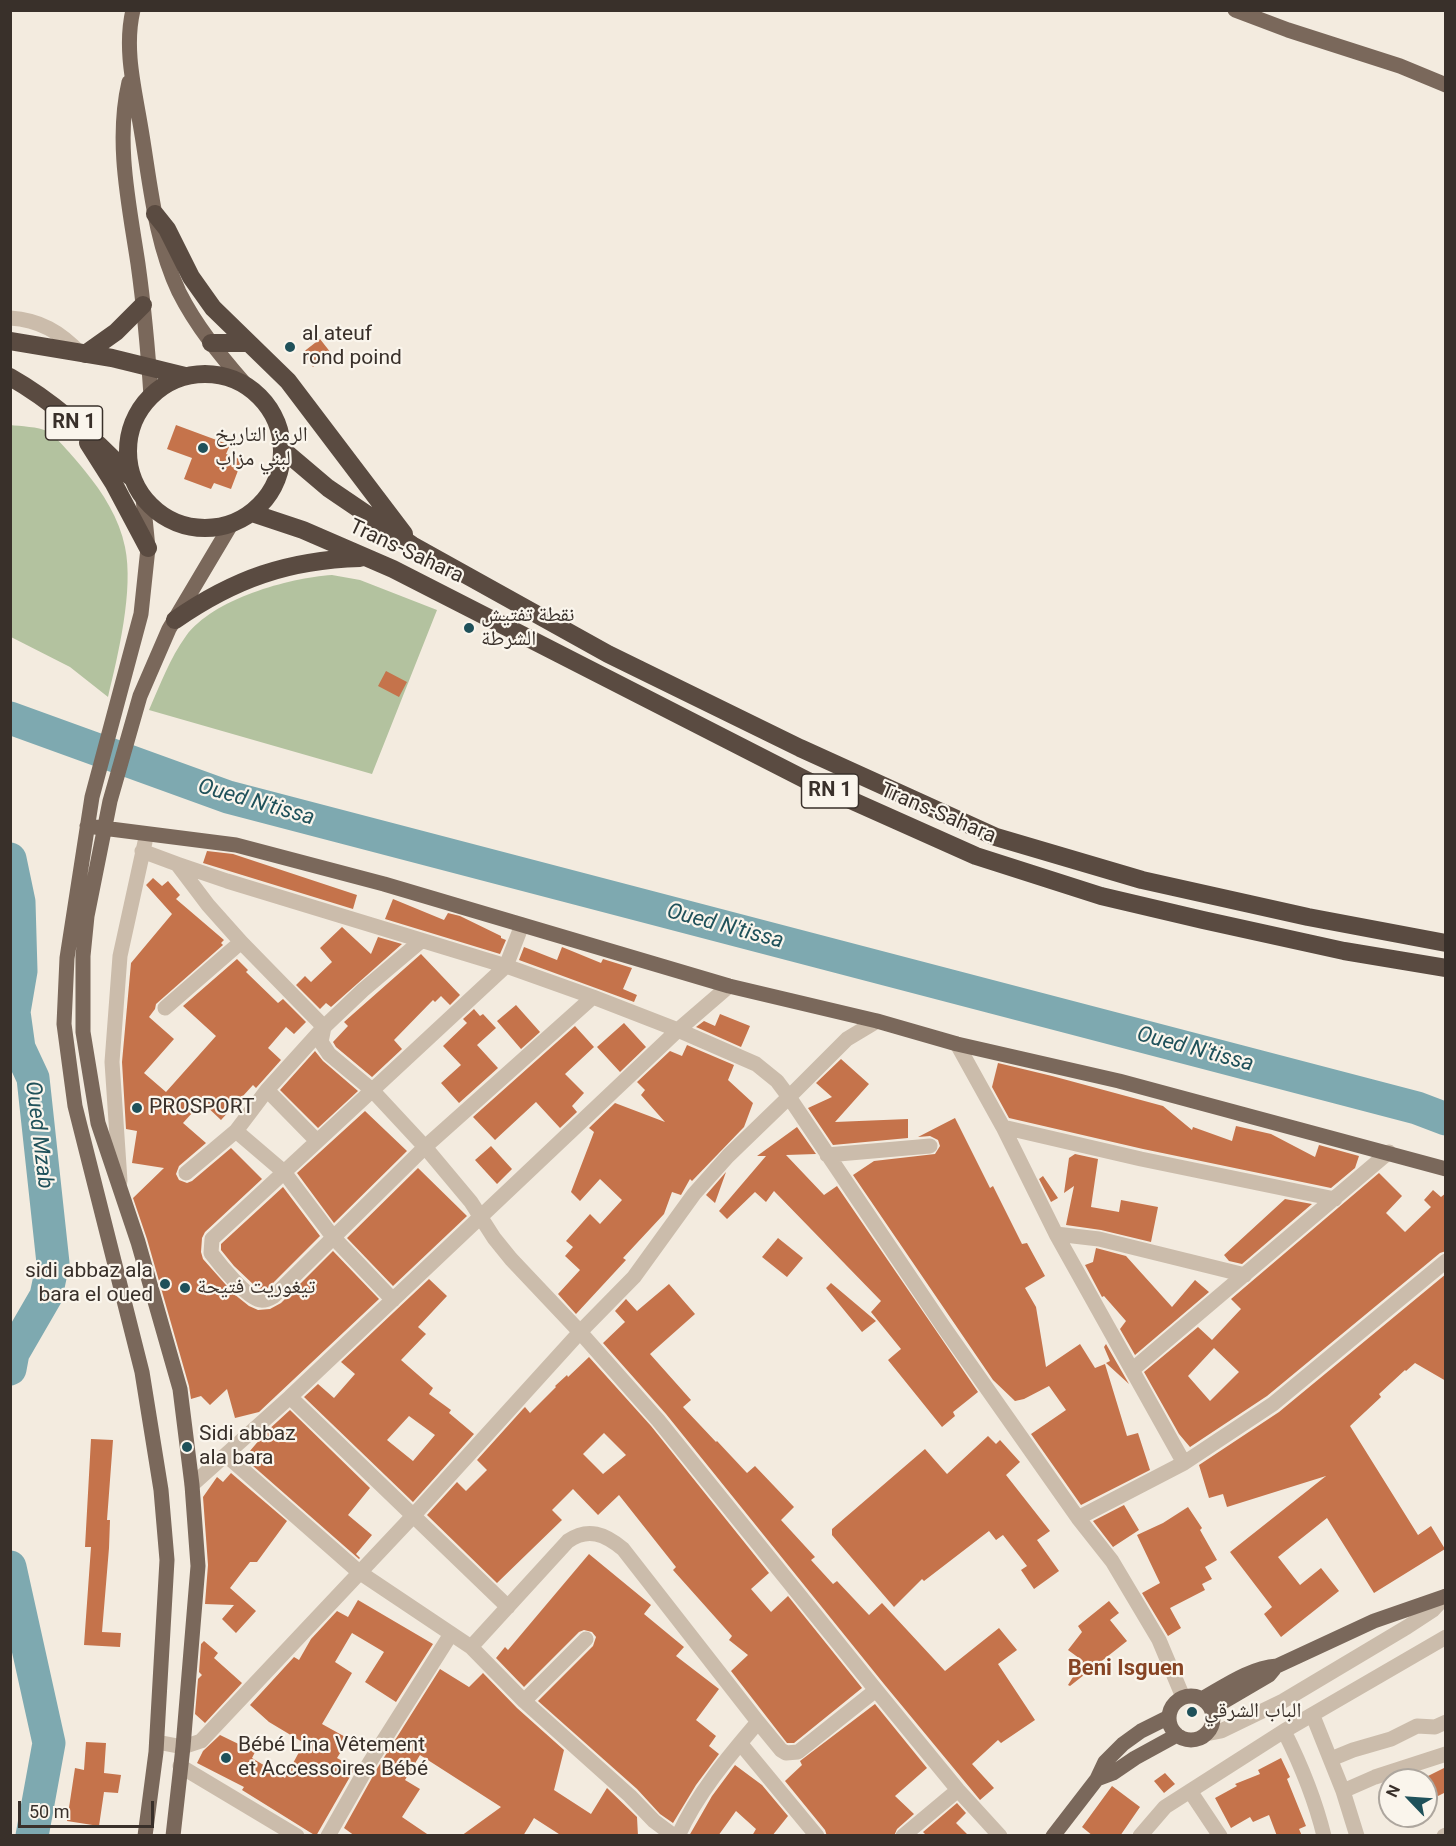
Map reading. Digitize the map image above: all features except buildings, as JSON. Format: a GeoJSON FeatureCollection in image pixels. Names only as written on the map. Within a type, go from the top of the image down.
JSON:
{"type":"FeatureCollection","features":[{"type":"Feature","properties":{"kind":"highway"},"geometry":{"type":"LineString","coordinates":[[155,214],[167,229],[185,266],[213,308],[288,381],[412,545]]}},
{"type":"Feature","properties":{"kind":"highway"},"geometry":{"type":"LineString","coordinates":[[82,353],[116,332],[143,305]]}},
{"type":"Feature","properties":{"kind":"highway"},"geometry":{"type":"LineString","coordinates":[[10,341],[149,366],[185,376]]}},
{"type":"Feature","properties":{"kind":"highway"},"geometry":{"type":"LineString","coordinates":[[211,344],[248,344]]}},
{"type":"Feature","properties":{"kind":"highway"},"geometry":{"type":"LineString","coordinates":[[206,373],[226,376],[245,384],[272,412],[280,430],[282,449],[279,473],[268,495],[252,513],[232,524],[213,528],[193,528],[166,518],[143,498],[132,477],[128,455],[130,433],[137,413],[151,396],[166,384],[185,376],[206,373]]}},
{"type":"Feature","properties":{"kind":"highway","name":"RN 1"},"geometry":{"type":"LineString","coordinates":[[10,377],[56,407],[102,446],[132,477]]}},
{"type":"Feature","properties":{"kind":"highway"},"geometry":{"type":"LineString","coordinates":[[75,424],[114,484],[148,548]]}},
{"type":"Feature","properties":{"kind":"highway","name":"Trans-Sahara"},"geometry":{"type":"LineString","coordinates":[[282,449],[328,488],[412,545],[608,654],[800,748],[996,837],[1142,880],[1308,917],[1446,943]]}},
{"type":"Feature","properties":{"kind":"highway","name":"Trans-Sahara"},"geometry":{"type":"LineString","coordinates":[[252,513],[303,530],[393,569],[808,781],[976,856],[1101,896],[1344,951],[1446,968]]}},
{"type":"Feature","properties":{"kind":"highway"},"geometry":{"type":"LineString","coordinates":[[175,620],[224,590],[266,572],[298,564],[366,558]]}},
{"type":"Feature","properties":{"kind":"highway"},"geometry":{"type":"LineString","coordinates":[[479,612],[491,587]]}},
{"type":"Feature","properties":{"kind":"main road"},"geometry":{"type":"LineString","coordinates":[[133,10],[130,38],[131,76],[162,247],[180,293],[211,344],[245,384]]}},
{"type":"Feature","properties":{"kind":"main road"},"geometry":{"type":"LineString","coordinates":[[1235,10],[1446,84]]}},
{"type":"Feature","properties":{"kind":"main road"},"geometry":{"type":"LineString","coordinates":[[131,76],[123,116],[123,156],[143,305],[151,396]]}},
{"type":"Feature","properties":{"kind":"main road"},"geometry":{"type":"LineString","coordinates":[[143,498],[148,548],[141,614],[92,796],[66,958],[64,1024],[75,1106],[142,1372],[161,1490],[167,1560],[157,1742],[145,1836]]}},
{"type":"Feature","properties":{"kind":"main road"},"geometry":{"type":"LineString","coordinates":[[172,1836],[183,1747],[198,1566],[192,1485],[180,1389],[138,1242],[98,1124],[82,1032],[83,956],[87,916],[110,801],[134,713],[154,662],[175,620],[232,524]]}},
{"type":"Feature","properties":{"kind":"main road"},"geometry":{"type":"LineString","coordinates":[[87,826],[236,844],[384,884],[729,986],[877,1021],[957,1044],[1119,1081],[1446,1168]]}},
{"type":"Feature","properties":{"kind":"main road"},"geometry":{"type":"LineString","coordinates":[[1207,1704],[1269,1675],[1276,1666],[1374,1621],[1446,1596]]}},
{"type":"Feature","properties":{"kind":"main road"},"geometry":{"type":"LineString","coordinates":[[1183,1697],[1196,1697],[1207,1704],[1212,1723],[1206,1734],[1192,1740],[1177,1736],[1172,1730],[1169,1717],[1173,1705],[1183,1697]]}},
{"type":"Feature","properties":{"kind":"main road"},"geometry":{"type":"LineString","coordinates":[[1053,1836],[1097,1779],[1105,1762],[1123,1744],[1141,1731],[1169,1717]]}},
{"type":"Feature","properties":{"kind":"main road"},"geometry":{"type":"LineString","coordinates":[[1097,1779],[1113,1773],[1135,1758],[1177,1736]]}},
{"type":"Feature","properties":{"kind":"street"},"geometry":{"type":"LineString","coordinates":[[10,318],[32,321],[51,328],[82,353]]}},
{"type":"Feature","properties":{"kind":"street"},"geometry":{"type":"LineString","coordinates":[[120,1189],[112,1062],[120,956],[147,833]]}},
{"type":"Feature","properties":{"kind":"street"},"geometry":{"type":"LineString","coordinates":[[142,851],[227,881],[506,966],[593,997],[756,1064],[777,1081],[943,1326],[1078,1518],[1112,1561],[1159,1640],[1183,1697]]}},
{"type":"Feature","properties":{"kind":"street"},"geometry":{"type":"LineString","coordinates":[[177,864],[241,942],[324,1027]]}},
{"type":"Feature","properties":{"kind":"street"},"geometry":{"type":"LineString","coordinates":[[522,926],[506,966],[212,1239],[211,1253],[243,1288],[258,1300],[267,1300],[274,1296],[425,1147],[593,997]]}},
{"type":"Feature","properties":{"kind":"street"},"geometry":{"type":"LineString","coordinates":[[186,1173],[236,1131],[267,1090],[324,1027],[421,941]]}},
{"type":"Feature","properties":{"kind":"street"},"geometry":{"type":"LineString","coordinates":[[165,1008],[241,942]]}},
{"type":"Feature","properties":{"kind":"street"},"geometry":{"type":"LineString","coordinates":[[192,1485],[290,1397],[678,1030],[729,986]]}},
{"type":"Feature","properties":{"kind":"street"},"geometry":{"type":"LineString","coordinates":[[157,1742],[183,1747],[201,1741],[413,1516],[580,1332],[634,1277],[694,1194],[728,1156],[847,1039],[877,1021]]}},
{"type":"Feature","properties":{"kind":"street"},"geometry":{"type":"LineString","coordinates":[[324,1027],[321,1041],[329,1054],[372,1090],[425,1147],[481,1216],[494,1238],[511,1259],[658,1420],[958,1790],[1000,1836]]}},
{"type":"Feature","properties":{"kind":"street"},"geometry":{"type":"LineString","coordinates":[[957,1044],[1003,1127],[1056,1234],[1184,1463]]}},
{"type":"Feature","properties":{"kind":"street"},"geometry":{"type":"LineString","coordinates":[[267,1090],[317,1141]]}},
{"type":"Feature","properties":{"kind":"street"},"geometry":{"type":"LineString","coordinates":[[1003,1127],[1141,1159],[1335,1199]]}},
{"type":"Feature","properties":{"kind":"street"},"geometry":{"type":"LineString","coordinates":[[236,1131],[284,1172],[333,1237],[393,1300]]}},
{"type":"Feature","properties":{"kind":"street"},"geometry":{"type":"LineString","coordinates":[[827,1155],[930,1146]]}},
{"type":"Feature","properties":{"kind":"street"},"geometry":{"type":"LineString","coordinates":[[1132,1371],[1389,1152]]}},
{"type":"Feature","properties":{"kind":"street"},"geometry":{"type":"LineString","coordinates":[[1056,1234],[1099,1239],[1245,1275]]}},
{"type":"Feature","properties":{"kind":"street"},"geometry":{"type":"LineString","coordinates":[[1078,1518],[1184,1463],[1273,1404],[1446,1261]]}},
{"type":"Feature","properties":{"kind":"street"},"geometry":{"type":"LineString","coordinates":[[290,1397],[508,1607]]}},
{"type":"Feature","properties":{"kind":"street"},"geometry":{"type":"LineString","coordinates":[[226,1455],[359,1572],[471,1647],[524,1701],[630,1796],[654,1821],[676,1836],[703,1792],[758,1722]]}},
{"type":"Feature","properties":{"kind":"street"},"geometry":{"type":"LineString","coordinates":[[471,1647],[568,1541],[577,1535],[590,1532],[609,1539],[623,1549],[781,1750],[794,1754],[876,1690]]}},
{"type":"Feature","properties":{"kind":"street"},"geometry":{"type":"LineString","coordinates":[[1206,1734],[1221,1731],[1283,1701],[1407,1627],[1432,1610],[1446,1596]]}},
{"type":"Feature","properties":{"kind":"street"},"geometry":{"type":"LineString","coordinates":[[328,1836],[370,1762],[451,1634]]}},
{"type":"Feature","properties":{"kind":"street"},"geometry":{"type":"LineString","coordinates":[[1140,1836],[1165,1807],[1284,1731],[1446,1637]]}},
{"type":"Feature","properties":{"kind":"street"},"geometry":{"type":"LineString","coordinates":[[524,1701],[586,1639]]}},
{"type":"Feature","properties":{"kind":"street"},"geometry":{"type":"LineString","coordinates":[[1313,1716],[1343,1791],[1357,1836]]}},
{"type":"Feature","properties":{"kind":"street"},"geometry":{"type":"LineString","coordinates":[[1331,1759],[1390,1739],[1417,1726],[1435,1727],[1446,1722]]}},
{"type":"Feature","properties":{"kind":"street"},"geometry":{"type":"LineString","coordinates":[[1284,1731],[1300,1763],[1316,1804],[1324,1836]]}},
{"type":"Feature","properties":{"kind":"street"},"geometry":{"type":"LineString","coordinates":[[740,1743],[817,1836]]}},
{"type":"Feature","properties":{"kind":"street"},"geometry":{"type":"LineString","coordinates":[[1343,1791],[1375,1777],[1446,1754]]}},
{"type":"Feature","properties":{"kind":"street"},"geometry":{"type":"LineString","coordinates":[[180,1766],[297,1836]]}},
{"type":"Feature","properties":{"kind":"street"},"geometry":{"type":"LineString","coordinates":[[903,1836],[958,1790]]}},
{"type":"Feature","properties":{"kind":"street"},"geometry":{"type":"LineString","coordinates":[[1190,1791],[1220,1836]]}},
{"type":"Feature","properties":{"kind":"green space"},"geometry":{"type":"Polygon","coordinates":[[[10,425],[44,430],[55,438],[98,488],[119,526],[125,547],[128,583],[124,622],[108,697],[70,667],[11,637],[10,425]]]}},
{"type":"Feature","properties":{"kind":"green space"},"geometry":{"type":"Polygon","coordinates":[[[332,575],[360,580],[437,610],[372,774],[149,710],[175,653],[186,636],[214,611],[232,601],[274,586],[332,575]]]}},
{"type":"Feature","properties":{"kind":"waterway","name":"Oued N'tissa"},"geometry":{"type":"LineString","coordinates":[[10,718],[228,797],[1417,1108],[1446,1119]]}},
{"type":"Feature","properties":{"kind":"waterway","name":"Oued Mzab"},"geometry":{"type":"LineString","coordinates":[[10,859],[19,902],[21,971],[14,1012],[19,1048],[33,1078],[53,1263],[46,1296],[13,1353],[10,1369]]}},
{"type":"Feature","properties":{"kind":"waterway","name":"Oued Mzab"},"geometry":{"type":"LineString","coordinates":[[10,1567],[49,1743],[32,1836]]}},
{"type":"Feature","properties":{"kind":"place","name":"al ateuf rond poind"},"geometry":{"type":"Point","coordinates":[290,347]}},
{"type":"Feature","properties":{"kind":"place","name":"الرمز التاريخ لبني مزاب"},"geometry":{"type":"Point","coordinates":[203,448]}},
{"type":"Feature","properties":{"kind":"place","name":"نقطة تفتيش الشرطة"},"geometry":{"type":"Point","coordinates":[469,628]}},
{"type":"Feature","properties":{"kind":"place","name":"PROSPORT"},"geometry":{"type":"Point","coordinates":[137,1108]}},
{"type":"Feature","properties":{"kind":"place","name":"sidi abbaz ala bara el oued"},"geometry":{"type":"Point","coordinates":[165,1284]}},
{"type":"Feature","properties":{"kind":"place","name":"تيغوريت فتيحة"},"geometry":{"type":"Point","coordinates":[185,1288]}},
{"type":"Feature","properties":{"kind":"place","name":"Sidi abbaz ala bara"},"geometry":{"type":"Point","coordinates":[187,1447]}},
{"type":"Feature","properties":{"kind":"place","name":"الباب الشرقي"},"geometry":{"type":"Point","coordinates":[1192,1712]}},
{"type":"Feature","properties":{"kind":"place","name":"Bébé Lina Vêtement et Accessoires Bébé"},"geometry":{"type":"Point","coordinates":[226,1758]}},
{"type":"Feature","properties":{"kind":"district","name":"Beni Isguen"},"geometry":{"type":"Point","coordinates":[1126,1669]}}]}
